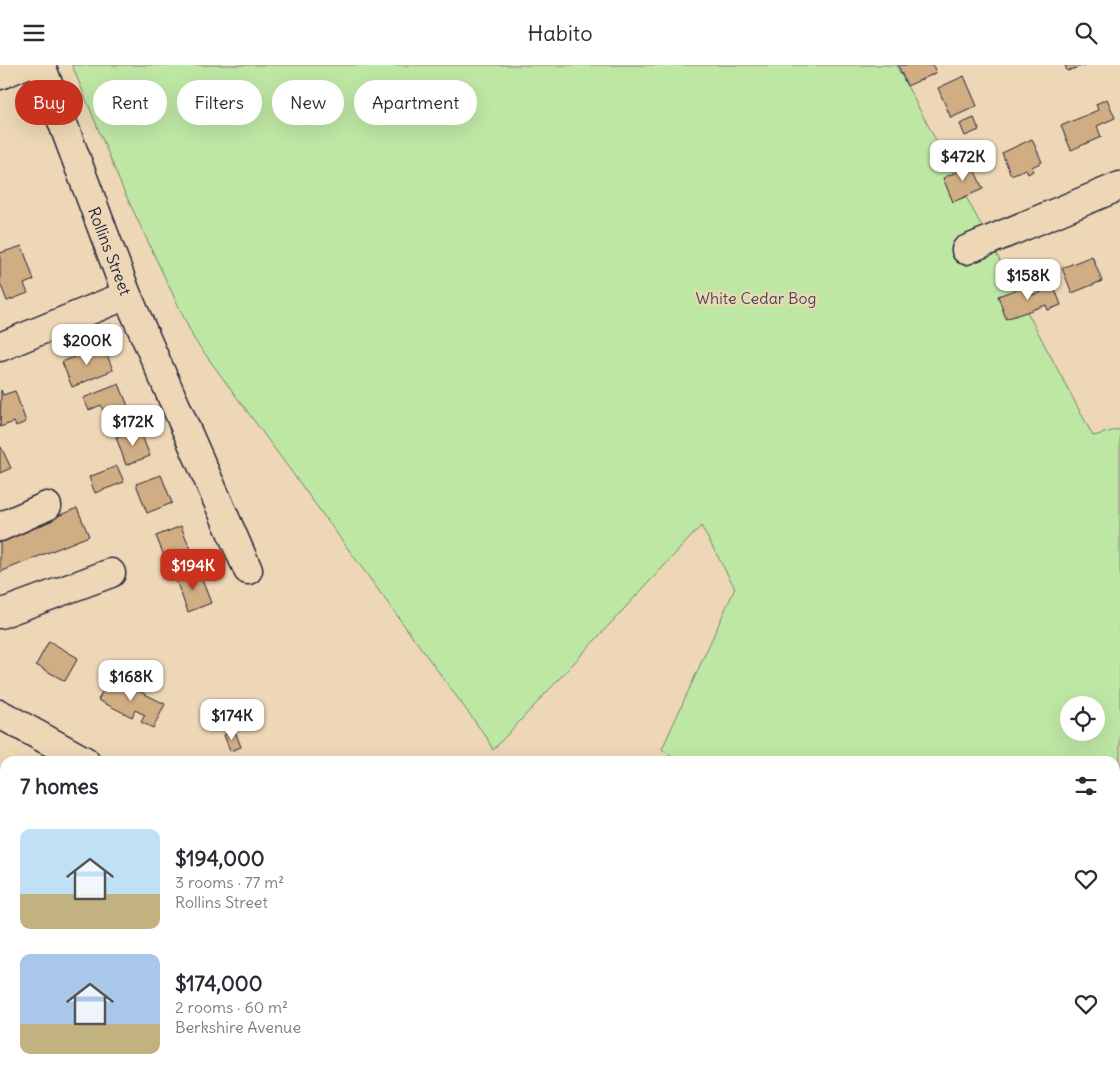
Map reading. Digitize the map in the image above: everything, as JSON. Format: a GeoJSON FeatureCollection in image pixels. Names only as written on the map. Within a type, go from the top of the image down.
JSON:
{"type":"FeatureCollection","features":[{"type":"Feature","properties":{"kind":"street"},"geometry":{"type":"LineString","coordinates":[[0,75],[24,65]]}},
{"type":"Feature","properties":{"kind":"street","name":"Rollins Street"},"geometry":{"type":"LineString","coordinates":[[41,65],[127,295],[248,570]]}},
{"type":"Feature","properties":{"kind":"street"},"geometry":{"type":"LineString","coordinates":[[966,250],[1120,186]]}},
{"type":"Feature","properties":{"kind":"street"},"geometry":{"type":"LineString","coordinates":[[0,347],[127,295]]}},
{"type":"Feature","properties":{"kind":"street"},"geometry":{"type":"LineString","coordinates":[[0,527],[47,506]]}},
{"type":"Feature","properties":{"kind":"street"},"geometry":{"type":"LineString","coordinates":[[0,614],[110,573]]}},
{"type":"Feature","properties":{"kind":"street"},"geometry":{"type":"LineString","coordinates":[[0,714],[76,756]]}},
{"type":"Feature","properties":{"kind":"green space","name":"White Cedar Bog"},"geometry":{"type":"Polygon","coordinates":[[[72,65],[896,65],[1093,436],[1120,429],[1120,756],[671,756],[662,749],[735,588],[701,526],[493,750],[487,738],[194,339],[122,187],[97,125],[167,125],[167,80],[93,80],[93,116],[83,92],[83,80],[78,80],[72,65]]]}},
{"type":"Feature","properties":{"kind":"building"},"geometry":{"type":"Polygon","coordinates":[[[898,65],[933,65],[936,73],[907,86],[898,65]]]}},
{"type":"Feature","properties":{"kind":"building"},"geometry":{"type":"Polygon","coordinates":[[[1065,65],[1085,65],[1067,71],[1065,65]]]}},
{"type":"Feature","properties":{"kind":"building"},"geometry":{"type":"Polygon","coordinates":[[[964,76],[977,106],[951,118],[938,88],[964,76]]]}},
{"type":"Feature","properties":{"kind":"building"},"geometry":{"type":"Polygon","coordinates":[[[1107,99],[1115,118],[1097,126],[1101,137],[1071,150],[1061,126],[1098,110],[1096,104],[1107,99]]]}},
{"type":"Feature","properties":{"kind":"building"},"geometry":{"type":"Polygon","coordinates":[[[974,118],[979,130],[965,136],[960,124],[974,118]]]}},
{"type":"Feature","properties":{"kind":"building"},"geometry":{"type":"Polygon","coordinates":[[[1032,139],[1042,162],[1032,167],[1033,171],[1028,174],[1026,169],[1011,175],[1002,153],[1032,139]]]}},
{"type":"Feature","properties":{"kind":"building"},"geometry":{"type":"Polygon","coordinates":[[[969,158],[983,189],[953,202],[943,178],[961,170],[958,163],[969,158]]]}},
{"type":"Feature","properties":{"kind":"building"},"geometry":{"type":"Polygon","coordinates":[[[22,246],[34,280],[24,284],[28,293],[7,301],[0,283],[0,253],[22,246]]]}},
{"type":"Feature","properties":{"kind":"building"},"geometry":{"type":"Polygon","coordinates":[[[1092,256],[1102,281],[1072,293],[1062,268],[1092,256]]]}},
{"type":"Feature","properties":{"kind":"building"},"geometry":{"type":"Polygon","coordinates":[[[1053,284],[1061,305],[1048,310],[1046,305],[1006,319],[998,296],[1029,285],[1033,295],[1042,292],[1040,288],[1053,284]]]}},
{"type":"Feature","properties":{"kind":"building"},"geometry":{"type":"Polygon","coordinates":[[[103,345],[113,370],[72,387],[62,362],[103,345]]]}},
{"type":"Feature","properties":{"kind":"building"},"geometry":{"type":"Polygon","coordinates":[[[119,384],[130,411],[107,421],[101,405],[89,410],[83,398],[119,384]]]}},
{"type":"Feature","properties":{"kind":"building"},"geometry":{"type":"Polygon","coordinates":[[[1,390],[3,395],[15,391],[26,422],[16,426],[14,422],[0,427],[1,390]]]}},
{"type":"Feature","properties":{"kind":"building"},"geometry":{"type":"Polygon","coordinates":[[[139,428],[150,456],[126,465],[116,437],[139,428]]]}},
{"type":"Feature","properties":{"kind":"building"},"geometry":{"type":"Polygon","coordinates":[[[0,447],[11,468],[0,473],[0,447]]]}},
{"type":"Feature","properties":{"kind":"building"},"geometry":{"type":"Polygon","coordinates":[[[117,466],[124,482],[95,493],[89,477],[117,466]]]}},
{"type":"Feature","properties":{"kind":"building"},"geometry":{"type":"Polygon","coordinates":[[[161,475],[172,503],[147,513],[136,484],[161,475]]]}},
{"type":"Feature","properties":{"kind":"building"},"geometry":{"type":"Polygon","coordinates":[[[77,508],[89,536],[0,572],[0,540],[77,508]]]}},
{"type":"Feature","properties":{"kind":"building"},"geometry":{"type":"Polygon","coordinates":[[[181,526],[194,558],[169,568],[156,536],[181,526]]]}},
{"type":"Feature","properties":{"kind":"building"},"geometry":{"type":"Polygon","coordinates":[[[198,569],[211,603],[188,612],[175,578],[198,569]]]}},
{"type":"Feature","properties":{"kind":"building"},"geometry":{"type":"Polygon","coordinates":[[[49,641],[78,658],[65,681],[36,665],[49,641]]]}},
{"type":"Feature","properties":{"kind":"building"},"geometry":{"type":"Polygon","coordinates":[[[110,677],[165,704],[153,728],[141,722],[145,715],[135,710],[132,717],[98,700],[110,677]]]}},
{"type":"Feature","properties":{"kind":"building"},"geometry":{"type":"Polygon","coordinates":[[[235,731],[241,747],[230,751],[224,735],[235,731]]]}}]}
